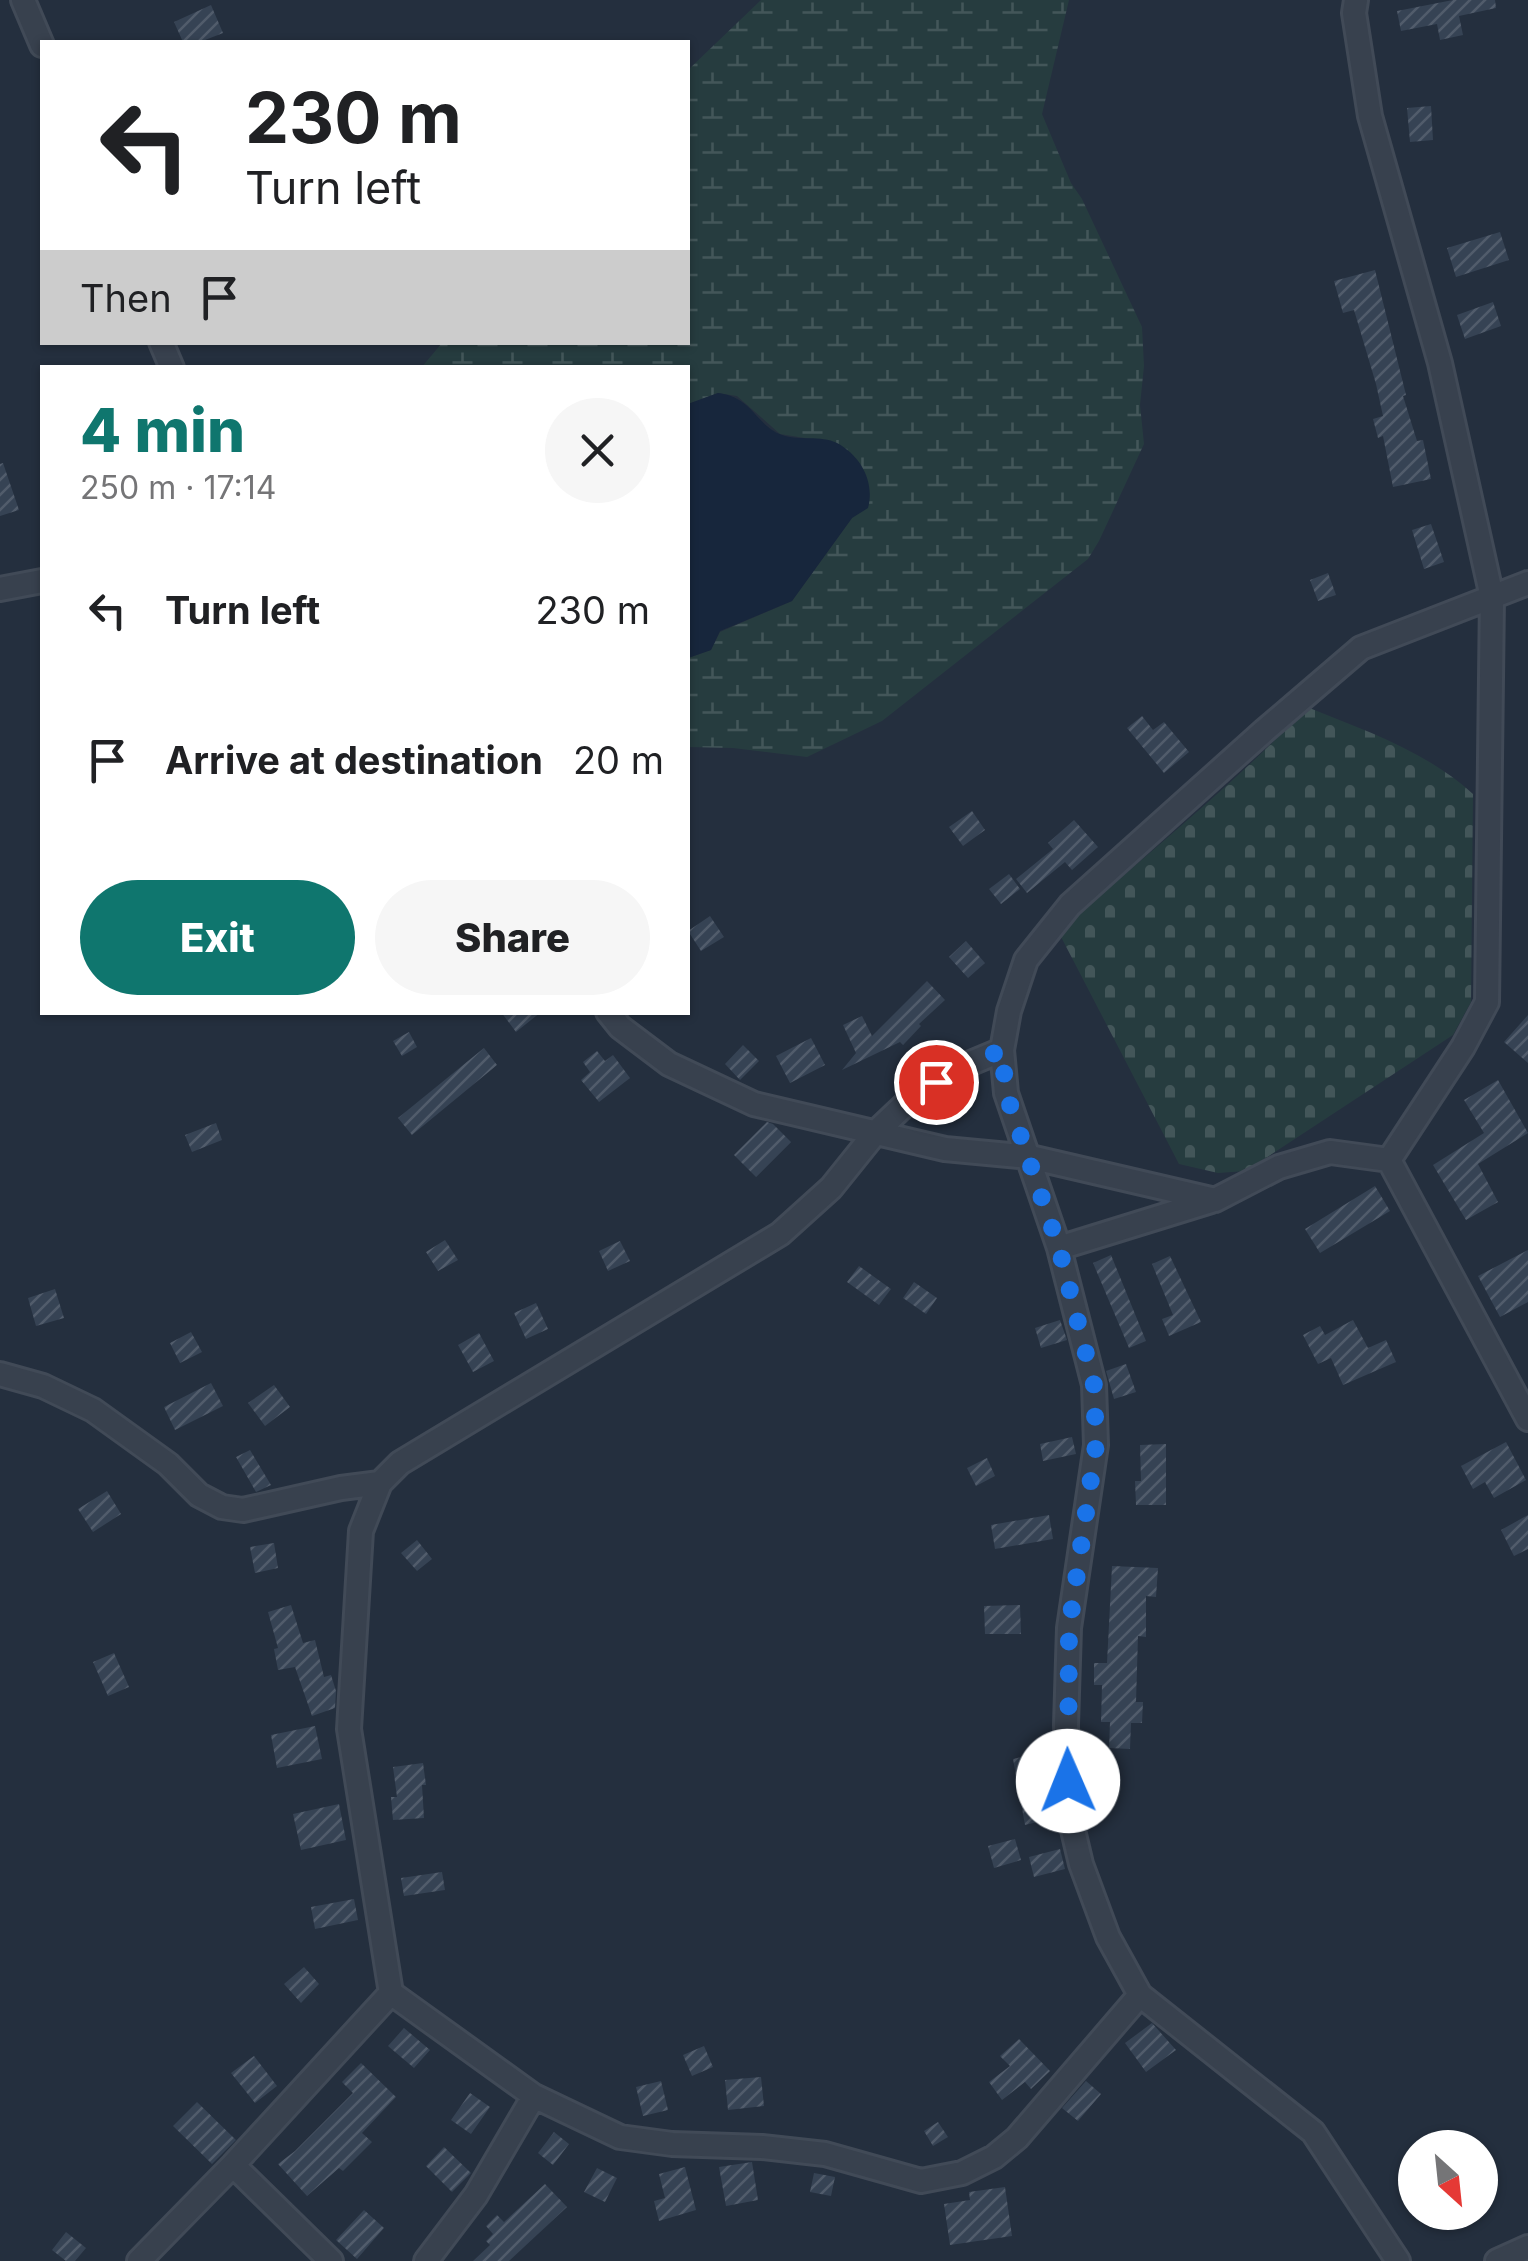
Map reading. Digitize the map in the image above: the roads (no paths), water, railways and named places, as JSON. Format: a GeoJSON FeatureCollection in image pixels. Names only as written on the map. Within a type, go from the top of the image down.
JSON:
{"type":"FeatureCollection","features":[{"type":"Feature","properties":{"kind":"street"},"geometry":{"type":"LineString","coordinates":[[22,0],[40,40]]}},
{"type":"Feature","properties":{"kind":"street"},"geometry":{"type":"LineString","coordinates":[[1356,0],[1354,13],[1370,116],[1440,364],[1492,598],[1487,1002],[1464,1047],[1389,1160]]}},
{"type":"Feature","properties":{"kind":"street"},"geometry":{"type":"LineString","coordinates":[[0,589],[40,581]]}},
{"type":"Feature","properties":{"kind":"street"},"geometry":{"type":"LineString","coordinates":[[1398,2261],[1313,2132],[1140,1995],[1108,1938],[1082,1864],[1068,1809],[1069,1628],[1096,1445],[1094,1385],[1059,1248],[1006,1093],[1002,1050],[1009,1011],[1026,960],[1070,905],[1362,648],[1528,583]]}},
{"type":"Feature","properties":{"kind":"street"},"geometry":{"type":"LineString","coordinates":[[610,1015],[620,1027],[669,1064],[754,1104],[944,1150],[1030,1158],[1215,1200]]}},
{"type":"Feature","properties":{"kind":"street"},"geometry":{"type":"LineString","coordinates":[[1002,1050],[959,1068],[913,1097],[876,1132],[831,1188],[780,1234],[416,1453],[380,1483],[360,1532],[349,1729],[390,1994],[534,2096],[620,2137],[825,2154],[920,2181],[962,2173],[994,2158],[1017,2138],[1140,1995]]}},
{"type":"Feature","properties":{"kind":"street"},"geometry":{"type":"LineString","coordinates":[[1059,1248],[1215,1200],[1279,1167],[1330,1152],[1389,1160]]}},
{"type":"Feature","properties":{"kind":"street"},"geometry":{"type":"LineString","coordinates":[[1389,1160],[1528,1419]]}},
{"type":"Feature","properties":{"kind":"street"},"geometry":{"type":"LineString","coordinates":[[0,1374],[43,1386],[93,1410],[168,1464],[199,1495],[222,1507],[244,1510],[380,1483]]}},
{"type":"Feature","properties":{"kind":"street"},"geometry":{"type":"LineString","coordinates":[[139,2261],[234,2165],[390,1994]]}},
{"type":"Feature","properties":{"kind":"street"},"geometry":{"type":"LineString","coordinates":[[426,2261],[476,2194],[534,2096]]}},
{"type":"Feature","properties":{"kind":"street"},"geometry":{"type":"LineString","coordinates":[[234,2165],[330,2261]]}},
{"type":"Feature","properties":{"kind":"street"},"geometry":{"type":"LineString","coordinates":[[1497,2261],[1528,2247]]}},
{"type":"Feature","properties":{"kind":"water"},"geometry":{"type":"Polygon","coordinates":[[[718,393],[730,396],[782,435],[837,443],[859,462],[868,479],[870,498],[868,508],[852,518],[792,601],[720,631],[711,650],[690,657],[690,403],[718,393]]]}}]}
